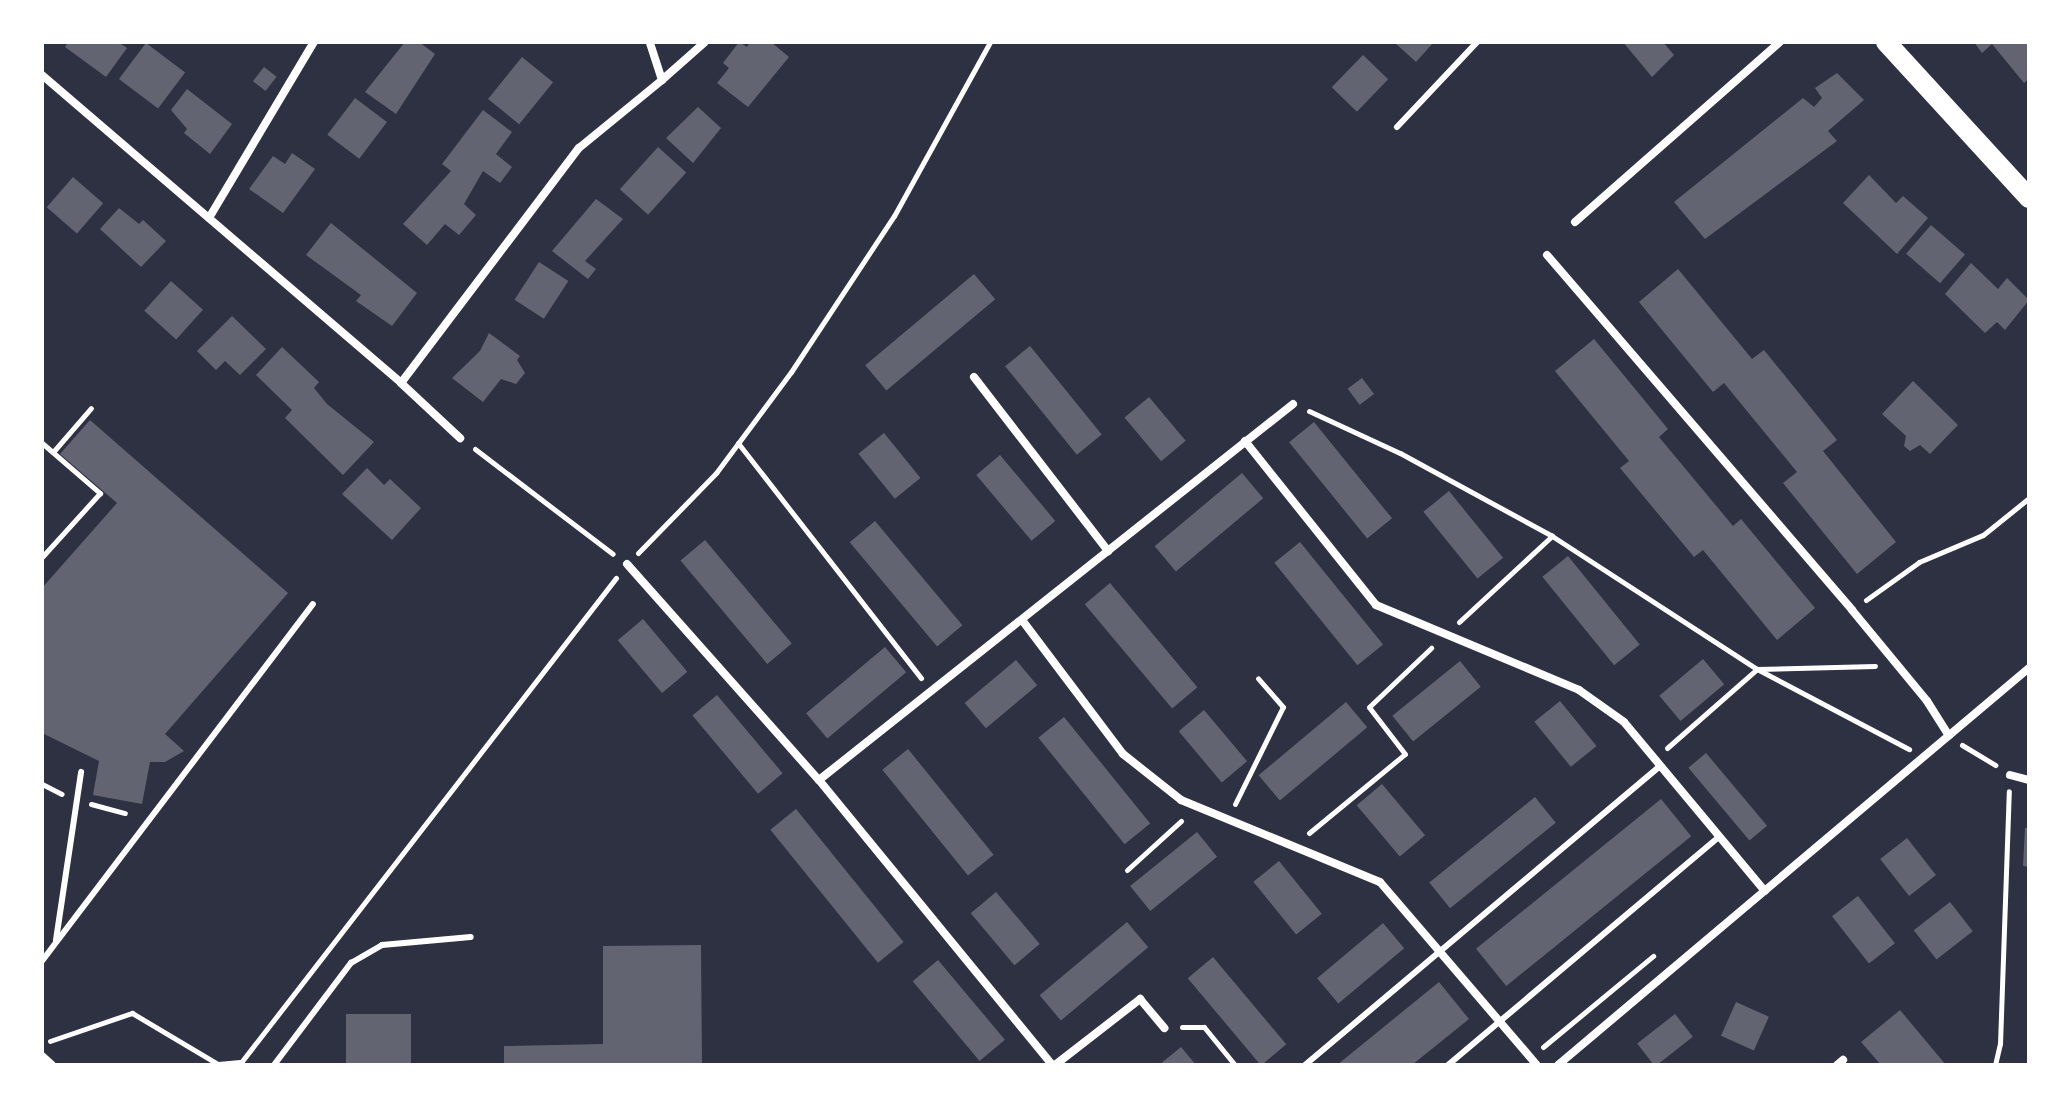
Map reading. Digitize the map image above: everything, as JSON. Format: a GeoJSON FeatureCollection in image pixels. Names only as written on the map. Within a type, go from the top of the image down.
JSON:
{"type":"FeatureCollection","features":[{"type":"Feature","properties":{"kind":"main road"},"geometry":{"type":"LineString","coordinates":[[1886,42],[2029,198]]}},
{"type":"Feature","properties":{"kind":"street"},"geometry":{"type":"LineString","coordinates":[[209,218],[314,42]]}},
{"type":"Feature","properties":{"kind":"street"},"geometry":{"type":"LineString","coordinates":[[650,42],[662,80]]}},
{"type":"Feature","properties":{"kind":"street"},"geometry":{"type":"LineString","coordinates":[[401,383],[579,148],[705,42]]}},
{"type":"Feature","properties":{"kind":"street"},"geometry":{"type":"LineString","coordinates":[[1575,222],[1780,42]]}},
{"type":"Feature","properties":{"kind":"street"},"geometry":{"type":"LineString","coordinates":[[42,75],[401,383],[460,438]]}},
{"type":"Feature","properties":{"kind":"street"},"geometry":{"type":"LineString","coordinates":[[1547,255],[1852,610],[1949,736]]}},
{"type":"Feature","properties":{"kind":"street"},"geometry":{"type":"LineString","coordinates":[[974,377],[1108,551]]}},
{"type":"Feature","properties":{"kind":"street"},"geometry":{"type":"LineString","coordinates":[[819,780],[1293,404]]}},
{"type":"Feature","properties":{"kind":"street"},"geometry":{"type":"LineString","coordinates":[[1245,441],[1376,605],[1579,690],[1624,722],[1765,891]]}},
{"type":"Feature","properties":{"kind":"street"},"geometry":{"type":"LineString","coordinates":[[627,564],[819,780],[1054,1065],[1140,999],[1164,1028]]}},
{"type":"Feature","properties":{"kind":"street"},"geometry":{"type":"LineString","coordinates":[[1022,620],[1123,754],[1196,806],[1380,882],[1537,1065]]}},
{"type":"Feature","properties":{"kind":"street"},"geometry":{"type":"LineString","coordinates":[[1558,1065],[2029,668]]}},
{"type":"Feature","properties":{"kind":"street"},"geometry":{"type":"LineString","coordinates":[[2010,775],[2029,780]]}},
{"type":"Feature","properties":{"kind":"street"},"geometry":{"type":"LineString","coordinates":[[42,1056],[52,1065]]}},
{"type":"Feature","properties":{"kind":"lane"},"geometry":{"type":"LineString","coordinates":[[1397,127],[1477,42]]}},
{"type":"Feature","properties":{"kind":"lane"},"geometry":{"type":"LineString","coordinates":[[42,961],[313,604]]}},
{"type":"Feature","properties":{"kind":"lane"},"geometry":{"type":"LineString","coordinates":[[1305,1065],[1657,763]]}},
{"type":"Feature","properties":{"kind":"lane"},"geometry":{"type":"LineString","coordinates":[[56,943],[81,772]]}},
{"type":"Feature","properties":{"kind":"lane"},"geometry":{"type":"LineString","coordinates":[[1448,1065],[1719,837]]}},
{"type":"Feature","properties":{"kind":"lane"},"geometry":{"type":"LineString","coordinates":[[274,1065],[351,963],[382,945],[471,937]]}},
{"type":"Feature","properties":{"kind":"path"},"geometry":{"type":"LineString","coordinates":[[50,1041],[132,1013],[218,1064],[240,1064],[627,564],[738,443],[894,216],[990,42]]}},
{"type":"Feature","properties":{"kind":"path"},"geometry":{"type":"LineString","coordinates":[[1293,404],[1400,453],[1552,536],[1757,669],[1907,747],[1918,762]]}},
{"type":"Feature","properties":{"kind":"path"},"geometry":{"type":"LineString","coordinates":[[53,452],[91,408]]}},
{"type":"Feature","properties":{"kind":"path"},"geometry":{"type":"LineString","coordinates":[[460,438],[627,564]]}},
{"type":"Feature","properties":{"kind":"path"},"geometry":{"type":"LineString","coordinates":[[42,443],[100,493],[42,557]]}},
{"type":"Feature","properties":{"kind":"path"},"geometry":{"type":"LineString","coordinates":[[738,443],[932,692]]}},
{"type":"Feature","properties":{"kind":"path"},"geometry":{"type":"LineString","coordinates":[[1852,610],[1919,562],[1983,535],[2029,498]]}},
{"type":"Feature","properties":{"kind":"path"},"geometry":{"type":"LineString","coordinates":[[1293,846],[1405,754],[1369,707],[1552,536]]}},
{"type":"Feature","properties":{"kind":"path"},"geometry":{"type":"LineString","coordinates":[[1657,763],[1757,669],[1897,665]]}},
{"type":"Feature","properties":{"kind":"path"},"geometry":{"type":"LineString","coordinates":[[1227,819],[1283,707],[1258,678]]}},
{"type":"Feature","properties":{"kind":"path"},"geometry":{"type":"LineString","coordinates":[[1949,736],[2010,775],[2000,1044],[1995,1065]]}},
{"type":"Feature","properties":{"kind":"path"},"geometry":{"type":"LineString","coordinates":[[1127,870],[1196,806]]}},
{"type":"Feature","properties":{"kind":"path"},"geometry":{"type":"LineString","coordinates":[[1164,1028],[1204,1027],[1235,1065]]}},
{"type":"Feature","properties":{"kind":"building"},"geometry":{"type":"Polygon","coordinates":[[[68,42],[118,42],[127,48],[106,77],[65,47],[68,42]]]}},
{"type":"Feature","properties":{"kind":"building"},"geometry":{"type":"Polygon","coordinates":[[[405,42],[419,42],[435,54],[396,114],[365,92],[405,42]]]}},
{"type":"Feature","properties":{"kind":"building"},"geometry":{"type":"Polygon","coordinates":[[[739,42],[747,47],[750,42],[771,42],[789,57],[748,107],[717,83],[729,68],[723,63],[739,42]]]}},
{"type":"Feature","properties":{"kind":"building"},"geometry":{"type":"Polygon","coordinates":[[[1394,42],[1434,42],[1416,62],[1394,42]]]}},
{"type":"Feature","properties":{"kind":"building"},"geometry":{"type":"Polygon","coordinates":[[[1623,42],[1663,42],[1674,55],[1652,77],[1623,42]]]}},
{"type":"Feature","properties":{"kind":"building"},"geometry":{"type":"Polygon","coordinates":[[[1974,42],[2029,42],[2029,79],[2024,83],[1992,44],[1982,53],[1974,42]]]}},
{"type":"Feature","properties":{"kind":"building"},"geometry":{"type":"Polygon","coordinates":[[[146,43],[185,72],[158,108],[119,79],[146,43]]]}},
{"type":"Feature","properties":{"kind":"building"},"geometry":{"type":"Polygon","coordinates":[[[1363,55],[1388,79],[1357,112],[1332,87],[1363,55]]]}},
{"type":"Feature","properties":{"kind":"building"},"geometry":{"type":"Polygon","coordinates":[[[522,57],[553,82],[519,124],[488,99],[522,57]]]}},
{"type":"Feature","properties":{"kind":"building"},"geometry":{"type":"Polygon","coordinates":[[[264,67],[277,77],[266,91],[253,81],[264,67]]]}},
{"type":"Feature","properties":{"kind":"building"},"geometry":{"type":"Polygon","coordinates":[[[1837,73],[1864,100],[1828,131],[1837,141],[1705,239],[1674,202],[1803,98],[1814,107],[1822,98],[1815,88],[1837,73]]]}},
{"type":"Feature","properties":{"kind":"building"},"geometry":{"type":"Polygon","coordinates":[[[187,89],[232,124],[210,154],[184,133],[187,129],[171,110],[187,89]]]}},
{"type":"Feature","properties":{"kind":"building"},"geometry":{"type":"Polygon","coordinates":[[[355,98],[387,122],[359,159],[327,135],[355,98]]]}},
{"type":"Feature","properties":{"kind":"building"},"geometry":{"type":"Polygon","coordinates":[[[698,107],[721,128],[693,163],[666,138],[698,107]]]}},
{"type":"Feature","properties":{"kind":"building"},"geometry":{"type":"Polygon","coordinates":[[[483,110],[512,132],[496,154],[512,167],[500,183],[483,171],[464,204],[476,215],[459,235],[445,224],[427,245],[403,224],[451,171],[442,164],[483,110]]]}},
{"type":"Feature","properties":{"kind":"building"},"geometry":{"type":"Polygon","coordinates":[[[658,147],[686,172],[648,215],[620,189],[658,147]]]}},
{"type":"Feature","properties":{"kind":"building"},"geometry":{"type":"Polygon","coordinates":[[[292,153],[315,169],[283,213],[249,189],[273,156],[285,164],[292,153]]]}},
{"type":"Feature","properties":{"kind":"building"},"geometry":{"type":"Polygon","coordinates":[[[1869,175],[1896,203],[1903,196],[1928,218],[1897,254],[1843,203],[1869,175]]]}},
{"type":"Feature","properties":{"kind":"building"},"geometry":{"type":"Polygon","coordinates":[[[73,177],[103,203],[77,233],[47,207],[73,177]]]}},
{"type":"Feature","properties":{"kind":"building"},"geometry":{"type":"Polygon","coordinates":[[[596,199],[623,219],[585,261],[596,269],[588,279],[552,251],[596,199]]]}},
{"type":"Feature","properties":{"kind":"building"},"geometry":{"type":"Polygon","coordinates":[[[119,208],[139,224],[143,220],[166,241],[141,267],[100,229],[119,208]]]}},
{"type":"Feature","properties":{"kind":"building"},"geometry":{"type":"Polygon","coordinates":[[[331,223],[417,293],[392,326],[356,301],[361,295],[306,255],[331,223]]]}},
{"type":"Feature","properties":{"kind":"building"},"geometry":{"type":"Polygon","coordinates":[[[1931,225],[1965,255],[1940,283],[1906,254],[1931,225]]]}},
{"type":"Feature","properties":{"kind":"building"},"geometry":{"type":"Polygon","coordinates":[[[539,262],[568,281],[544,319],[514,300],[539,262]]]}},
{"type":"Feature","properties":{"kind":"building"},"geometry":{"type":"Polygon","coordinates":[[[1971,263],[1998,289],[2007,278],[2029,300],[2005,330],[1997,322],[1985,333],[1945,294],[1971,263]]]}},
{"type":"Feature","properties":{"kind":"building"},"geometry":{"type":"Polygon","coordinates":[[[1678,269],[1752,359],[1764,350],[1837,440],[1823,451],[1896,542],[1857,574],[1783,483],[1797,472],[1724,383],[1713,392],[1639,302],[1678,269]]]}},
{"type":"Feature","properties":{"kind":"building"},"geometry":{"type":"Polygon","coordinates":[[[974,274],[995,299],[886,391],[865,365],[974,274]]]}},
{"type":"Feature","properties":{"kind":"building"},"geometry":{"type":"Polygon","coordinates":[[[171,281],[203,310],[176,339],[144,311],[171,281]]]}},
{"type":"Feature","properties":{"kind":"building"},"geometry":{"type":"Polygon","coordinates":[[[232,316],[266,349],[240,375],[225,361],[216,370],[197,351],[232,316]]]}},
{"type":"Feature","properties":{"kind":"building"},"geometry":{"type":"Polygon","coordinates":[[[489,333],[520,356],[517,360],[525,373],[516,384],[501,379],[483,402],[452,378],[480,351],[489,333]]]}},
{"type":"Feature","properties":{"kind":"building"},"geometry":{"type":"Polygon","coordinates":[[[1594,339],[1668,429],[1659,437],[1733,526],[1741,519],[1815,608],[1777,640],[1703,550],[1694,557],[1620,468],[1629,461],[1555,371],[1594,339]]]}},
{"type":"Feature","properties":{"kind":"building"},"geometry":{"type":"Polygon","coordinates":[[[1030,346],[1102,435],[1077,455],[1005,366],[1030,346]]]}},
{"type":"Feature","properties":{"kind":"building"},"geometry":{"type":"Polygon","coordinates":[[[282,347],[319,382],[314,388],[327,404],[374,442],[343,475],[285,418],[292,410],[256,375],[282,347]]]}},
{"type":"Feature","properties":{"kind":"building"},"geometry":{"type":"Polygon","coordinates":[[[1362,378],[1374,394],[1360,405],[1348,389],[1362,378]]]}},
{"type":"Feature","properties":{"kind":"building"},"geometry":{"type":"Polygon","coordinates":[[[1913,381],[1958,425],[1930,454],[1920,445],[1910,451],[1904,446],[1906,436],[1882,414],[1913,381]]]}},
{"type":"Feature","properties":{"kind":"building"},"geometry":{"type":"Polygon","coordinates":[[[1149,397],[1186,441],[1161,461],[1124,418],[1149,397]]]}},
{"type":"Feature","properties":{"kind":"building"},"geometry":{"type":"Polygon","coordinates":[[[90,420],[288,593],[165,734],[184,751],[165,762],[150,762],[142,804],[93,795],[99,761],[42,733],[42,588],[117,503],[60,454],[90,420]]]}},
{"type":"Feature","properties":{"kind":"building"},"geometry":{"type":"Polygon","coordinates":[[[1314,422],[1392,518],[1367,539],[1289,442],[1314,422]]]}},
{"type":"Feature","properties":{"kind":"building"},"geometry":{"type":"Polygon","coordinates":[[[884,433],[921,478],[895,499],[858,454],[884,433]]]}},
{"type":"Feature","properties":{"kind":"building"},"geometry":{"type":"Polygon","coordinates":[[[1000,455],[1055,521],[1032,541],[976,475],[1000,455]]]}},
{"type":"Feature","properties":{"kind":"building"},"geometry":{"type":"Polygon","coordinates":[[[367,468],[384,485],[390,479],[421,508],[392,540],[342,494],[367,468]]]}},
{"type":"Feature","properties":{"kind":"building"},"geometry":{"type":"Polygon","coordinates":[[[1242,473],[1263,498],[1176,572],[1155,546],[1242,473]]]}},
{"type":"Feature","properties":{"kind":"building"},"geometry":{"type":"Polygon","coordinates":[[[1449,491],[1503,558],[1477,579],[1423,512],[1449,491]]]}},
{"type":"Feature","properties":{"kind":"building"},"geometry":{"type":"Polygon","coordinates":[[[875,521],[962,625],[937,646],[850,542],[875,521]]]}},
{"type":"Feature","properties":{"kind":"building"},"geometry":{"type":"Polygon","coordinates":[[[705,540],[792,643],[767,664],[680,561],[705,540]]]}},
{"type":"Feature","properties":{"kind":"building"},"geometry":{"type":"Polygon","coordinates":[[[1300,542],[1383,645],[1357,665],[1274,563],[1300,542]]]}},
{"type":"Feature","properties":{"kind":"building"},"geometry":{"type":"Polygon","coordinates":[[[1568,556],[1640,645],[1614,665],[1542,577],[1568,556]]]}},
{"type":"Feature","properties":{"kind":"building"},"geometry":{"type":"Polygon","coordinates":[[[1110,583],[1197,687],[1172,708],[1085,604],[1110,583]]]}},
{"type":"Feature","properties":{"kind":"building"},"geometry":{"type":"Polygon","coordinates":[[[643,619],[687,672],[662,693],[618,640],[643,619]]]}},
{"type":"Feature","properties":{"kind":"building"},"geometry":{"type":"Polygon","coordinates":[[[885,647],[906,672],[827,738],[806,713],[885,647]]]}},
{"type":"Feature","properties":{"kind":"building"},"geometry":{"type":"Polygon","coordinates":[[[1703,659],[1724,684],[1681,721],[1659,696],[1703,659]]]}},
{"type":"Feature","properties":{"kind":"building"},"geometry":{"type":"Polygon","coordinates":[[[1016,660],[1037,685],[986,728],[965,703],[1016,660]]]}},
{"type":"Feature","properties":{"kind":"building"},"geometry":{"type":"Polygon","coordinates":[[[1460,661],[1481,687],[1413,741],[1392,716],[1460,661]]]}},
{"type":"Feature","properties":{"kind":"building"},"geometry":{"type":"Polygon","coordinates":[[[717,695],[783,773],[758,794],[692,716],[717,695]]]}},
{"type":"Feature","properties":{"kind":"building"},"geometry":{"type":"Polygon","coordinates":[[[1560,701],[1597,746],[1571,767],[1534,722],[1560,701]]]}},
{"type":"Feature","properties":{"kind":"building"},"geometry":{"type":"Polygon","coordinates":[[[1346,702],[1367,727],[1280,801],[1259,775],[1346,702]]]}},
{"type":"Feature","properties":{"kind":"building"},"geometry":{"type":"Polygon","coordinates":[[[1204,710],[1247,761],[1222,783],[1179,731],[1204,710]]]}},
{"type":"Feature","properties":{"kind":"building"},"geometry":{"type":"Polygon","coordinates":[[[1064,717],[1150,823],[1125,844],[1038,738],[1064,717]]]}},
{"type":"Feature","properties":{"kind":"building"},"geometry":{"type":"Polygon","coordinates":[[[908,749],[994,855],[968,875],[882,770],[908,749]]]}},
{"type":"Feature","properties":{"kind":"building"},"geometry":{"type":"Polygon","coordinates":[[[1706,753],[1767,826],[1749,841],[1688,768],[1706,753]]]}},
{"type":"Feature","properties":{"kind":"building"},"geometry":{"type":"Polygon","coordinates":[[[1382,784],[1425,835],[1400,857],[1357,805],[1382,784]]]}},
{"type":"Feature","properties":{"kind":"building"},"geometry":{"type":"Polygon","coordinates":[[[1535,797],[1556,823],[1450,908],[1429,883],[1535,797]]]}},
{"type":"Feature","properties":{"kind":"building"},"geometry":{"type":"Polygon","coordinates":[[[1661,799],[1691,836],[1506,986],[1476,949],[1661,799]]]}},
{"type":"Feature","properties":{"kind":"building"},"geometry":{"type":"Polygon","coordinates":[[[796,809],[904,942],[878,963],[770,830],[796,809]]]}},
{"type":"Feature","properties":{"kind":"building"},"geometry":{"type":"Polygon","coordinates":[[[2025,828],[2029,828],[2029,867],[2023,866],[2025,828]]]}},
{"type":"Feature","properties":{"kind":"building"},"geometry":{"type":"Polygon","coordinates":[[[1197,832],[1217,857],[1150,911],[1130,886],[1197,832]]]}},
{"type":"Feature","properties":{"kind":"building"},"geometry":{"type":"Polygon","coordinates":[[[1907,838],[1936,875],[1909,896],[1880,859],[1907,838]]]}},
{"type":"Feature","properties":{"kind":"building"},"geometry":{"type":"Polygon","coordinates":[[[1279,861],[1322,914],[1296,935],[1253,882],[1279,861]]]}},
{"type":"Feature","properties":{"kind":"building"},"geometry":{"type":"Polygon","coordinates":[[[996,892],[1040,944],[1014,965],[971,913],[996,892]]]}},
{"type":"Feature","properties":{"kind":"building"},"geometry":{"type":"Polygon","coordinates":[[[1858,896],[1895,943],[1869,964],[1832,916],[1858,896]]]}},
{"type":"Feature","properties":{"kind":"building"},"geometry":{"type":"Polygon","coordinates":[[[1950,902],[1973,931],[1937,959],[1914,930],[1950,902]]]}},
{"type":"Feature","properties":{"kind":"building"},"geometry":{"type":"Polygon","coordinates":[[[1127,922],[1148,947],[1061,1021],[1040,995],[1127,922]]]}},
{"type":"Feature","properties":{"kind":"building"},"geometry":{"type":"Polygon","coordinates":[[[1383,923],[1404,948],[1338,1004],[1317,978],[1383,923]]]}},
{"type":"Feature","properties":{"kind":"building"},"geometry":{"type":"Polygon","coordinates":[[[701,945],[702,1065],[504,1065],[504,1046],[603,1044],[603,946],[701,945]]]}},
{"type":"Feature","properties":{"kind":"building"},"geometry":{"type":"Polygon","coordinates":[[[1213,957],[1286,1044],[1261,1065],[1188,978],[1213,957]]]}},
{"type":"Feature","properties":{"kind":"building"},"geometry":{"type":"Polygon","coordinates":[[[938,960],[1005,1040],[980,1061],[913,981],[938,960]]]}},
{"type":"Feature","properties":{"kind":"building"},"geometry":{"type":"Polygon","coordinates":[[[1439,982],[1469,1019],[1412,1065],[1337,1065],[1439,982]]]}},
{"type":"Feature","properties":{"kind":"building"},"geometry":{"type":"Polygon","coordinates":[[[1736,1002],[1769,1017],[1754,1050],[1721,1036],[1736,1002]]]}},
{"type":"Feature","properties":{"kind":"building"},"geometry":{"type":"Polygon","coordinates":[[[1900,1010],[1946,1065],[1881,1065],[1861,1042],[1900,1010]]]}},
{"type":"Feature","properties":{"kind":"building"},"geometry":{"type":"Polygon","coordinates":[[[346,1014],[411,1014],[411,1065],[346,1065],[346,1014]]]}},
{"type":"Feature","properties":{"kind":"building"},"geometry":{"type":"Polygon","coordinates":[[[1675,1014],[1693,1037],[1657,1065],[1637,1044],[1675,1014]]]}},
{"type":"Feature","properties":{"kind":"building"},"geometry":{"type":"Polygon","coordinates":[[[1181,1047],[1196,1065],[1159,1065],[1181,1047]]]}}]}
